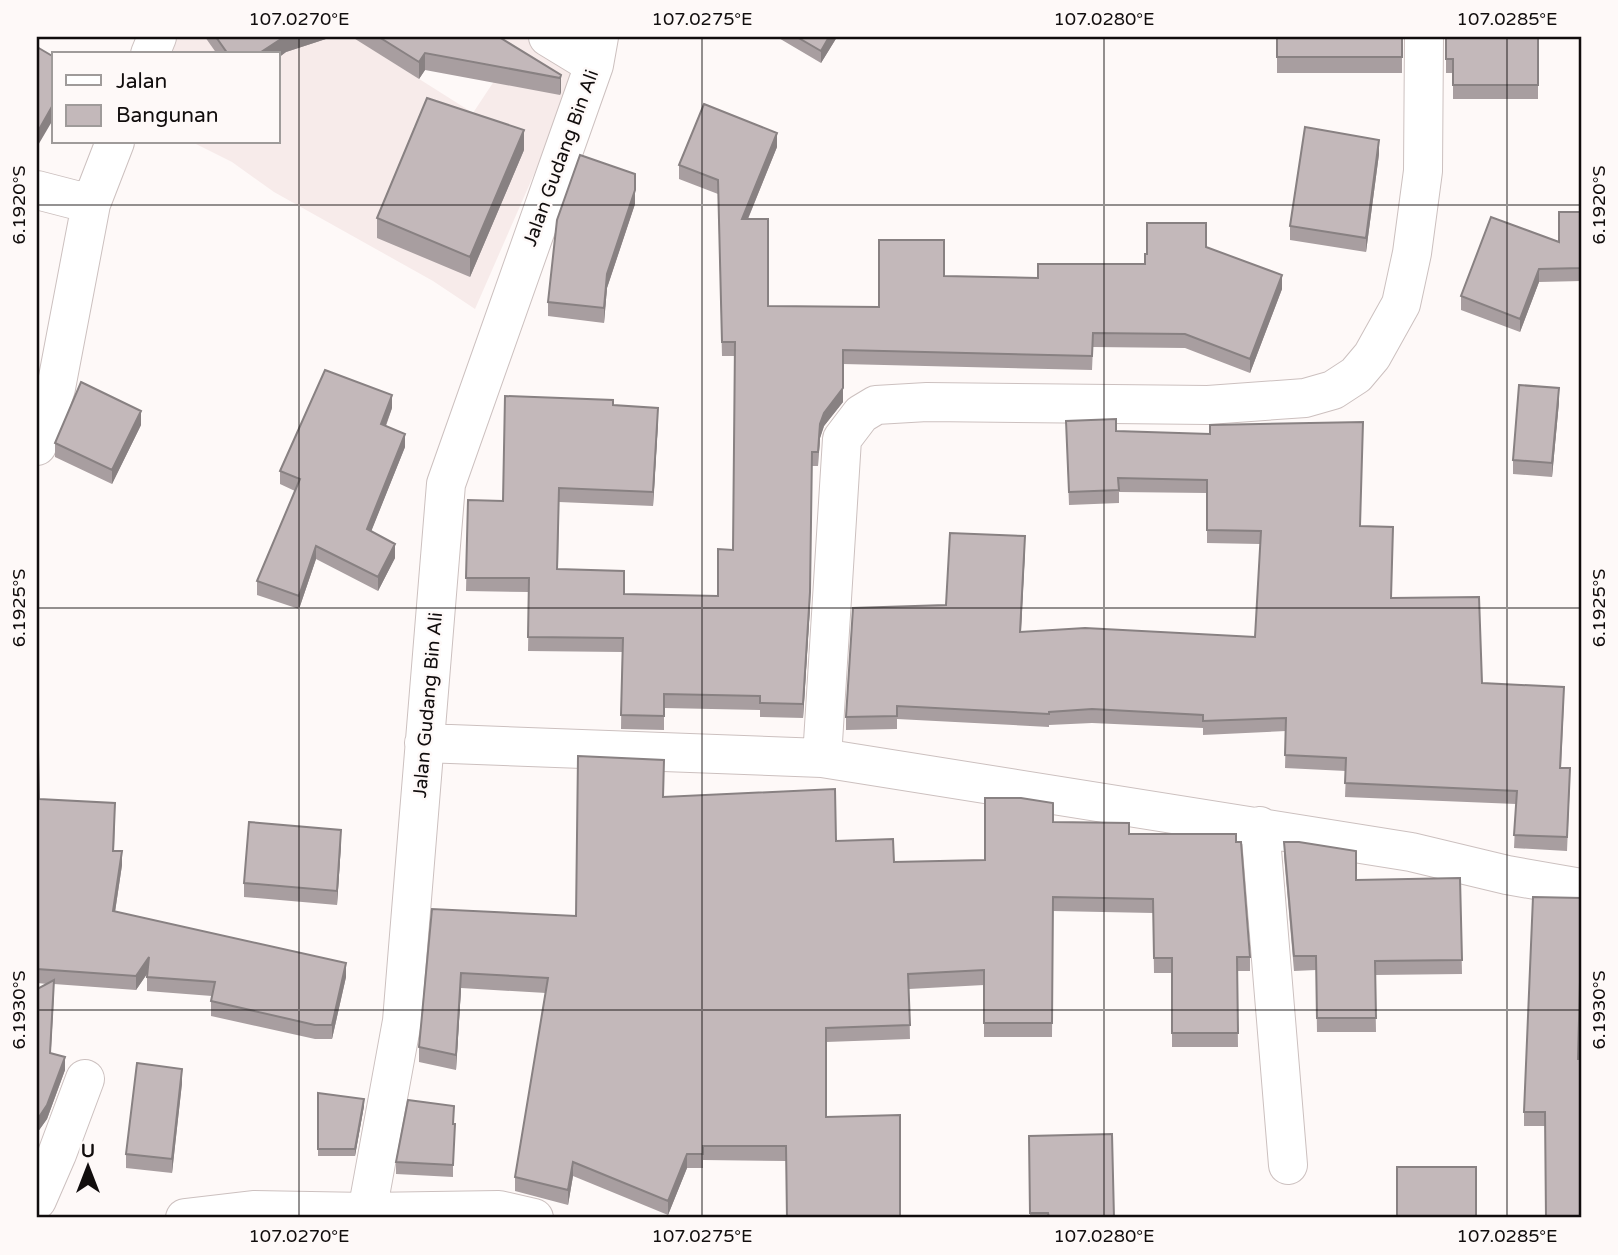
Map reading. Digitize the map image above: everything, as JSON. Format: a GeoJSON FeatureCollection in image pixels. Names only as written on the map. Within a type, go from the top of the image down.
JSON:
{"type":"FeatureCollection","features":[{"type":"Feature","properties":{"kind":"street"},"geometry":{"type":"LineString","coordinates":[[548,37],[597,51]]}},
{"type":"Feature","properties":{"kind":"street"},"geometry":{"type":"LineString","coordinates":[[822,758],[842,439],[850,426],[861,414],[876,405],[927,402],[1208,405],[1305,398],[1333,390],[1356,375],[1373,356],[1401,304],[1412,253],[1423,171],[1424,37]]}},
{"type":"Feature","properties":{"kind":"street","name":"Jalan Gudang Bin Ali"},"geometry":{"type":"LineString","coordinates":[[368,1215],[402,1021],[446,484],[597,51]]}},
{"type":"Feature","properties":{"kind":"street"},"geometry":{"type":"LineString","coordinates":[[37,446],[56,388],[91,204],[115,144]]}},
{"type":"Feature","properties":{"kind":"street"},"geometry":{"type":"LineString","coordinates":[[37,190],[91,204]]}},
{"type":"Feature","properties":{"kind":"street"},"geometry":{"type":"LineString","coordinates":[[424,743],[822,758],[1411,852],[1507,875],[1581,888]]}},
{"type":"Feature","properties":{"kind":"street"},"geometry":{"type":"LineString","coordinates":[[1260,827],[1288,1165]]}},
{"type":"Feature","properties":{"kind":"street"},"geometry":{"type":"LineString","coordinates":[[37,1200],[85,1079]]}},
{"type":"Feature","properties":{"kind":"street"},"geometry":{"type":"LineString","coordinates":[[185,1218],[253,1210],[368,1215],[499,1210],[534,1218]]}},
{"type":"Feature","properties":{"kind":"shaded area"},"geometry":{"type":"Polygon","coordinates":[[[176,37],[372,37],[367,46],[473,113],[508,60],[472,37],[594,37],[475,309],[433,281],[274,192],[232,162],[196,144],[280,144],[280,52],[172,52],[176,37]]]}},
{"type":"Feature","properties":{"kind":"building"},"geometry":{"type":"Polygon","coordinates":[[[216,37],[284,37],[261,52],[227,52],[216,37]]]}},
{"type":"Feature","properties":{"kind":"building"},"geometry":{"type":"Polygon","coordinates":[[[379,37],[499,37],[561,75],[560,78],[425,53],[419,62],[379,37]]]}},
{"type":"Feature","properties":{"kind":"building"},"geometry":{"type":"Polygon","coordinates":[[[797,37],[829,37],[821,51],[797,37]]]}},
{"type":"Feature","properties":{"kind":"building"},"geometry":{"type":"Polygon","coordinates":[[[1277,37],[1402,37],[1402,57],[1277,57],[1277,37]]]}},
{"type":"Feature","properties":{"kind":"building"},"geometry":{"type":"Polygon","coordinates":[[[1446,37],[1538,37],[1538,85],[1453,85],[1453,59],[1446,59],[1446,37]]]}},
{"type":"Feature","properties":{"kind":"building"},"geometry":{"type":"Polygon","coordinates":[[[37,47],[52,56],[52,107],[37,133],[37,47]]]}},
{"type":"Feature","properties":{"kind":"building"},"geometry":{"type":"Polygon","coordinates":[[[427,98],[524,130],[470,257],[377,218],[427,98]]]}},
{"type":"Feature","properties":{"kind":"building"},"geometry":{"type":"Polygon","coordinates":[[[704,104],[777,133],[742,219],[768,219],[768,306],[879,307],[879,240],[944,240],[944,276],[1038,278],[1038,264],[1145,264],[1147,223],[1206,223],[1206,247],[1282,275],[1250,359],[1185,334],[1093,333],[1092,356],[843,350],[843,388],[824,413],[820,424],[818,452],[812,452],[810,592],[803,704],[760,703],[760,696],[664,694],[664,716],[621,715],[623,638],[528,637],[529,578],[466,578],[468,500],[503,501],[505,396],[613,400],[613,405],[658,408],[653,492],[559,488],[557,569],[624,571],[624,594],[718,596],[718,549],[733,550],[735,342],[722,342],[718,180],[679,165],[704,104]]]}},
{"type":"Feature","properties":{"kind":"building"},"geometry":{"type":"Polygon","coordinates":[[[1305,127],[1379,140],[1366,238],[1290,226],[1305,127]]]}},
{"type":"Feature","properties":{"kind":"building"},"geometry":{"type":"Polygon","coordinates":[[[580,155],[635,174],[635,190],[607,274],[604,308],[548,302],[557,220],[580,155]]]}},
{"type":"Feature","properties":{"kind":"building"},"geometry":{"type":"Polygon","coordinates":[[[1559,212],[1581,212],[1581,268],[1539,269],[1520,319],[1461,296],[1491,217],[1559,242],[1559,212]]]}},
{"type":"Feature","properties":{"kind":"building"},"geometry":{"type":"Polygon","coordinates":[[[325,370],[392,395],[381,424],[405,434],[367,529],[395,544],[378,577],[316,546],[299,596],[257,581],[300,479],[280,471],[325,370]]]}},
{"type":"Feature","properties":{"kind":"building"},"geometry":{"type":"Polygon","coordinates":[[[81,382],[141,411],[112,470],[55,443],[81,382]]]}},
{"type":"Feature","properties":{"kind":"building"},"geometry":{"type":"Polygon","coordinates":[[[1519,385],[1559,388],[1552,463],[1513,460],[1519,385]]]}},
{"type":"Feature","properties":{"kind":"building"},"geometry":{"type":"Polygon","coordinates":[[[1116,419],[1116,431],[1210,434],[1210,425],[1363,422],[1360,526],[1393,527],[1391,598],[1479,597],[1482,683],[1564,687],[1560,768],[1570,768],[1567,837],[1514,835],[1517,791],[1345,783],[1346,758],[1285,755],[1286,718],[1203,721],[1203,715],[1092,709],[1049,714],[897,706],[897,716],[846,717],[853,608],[946,605],[950,533],[1025,536],[1020,632],[1085,628],[1255,637],[1261,531],[1207,530],[1207,480],[1118,478],[1119,490],[1069,492],[1066,421],[1116,419]]]}},
{"type":"Feature","properties":{"kind":"building"},"geometry":{"type":"Polygon","coordinates":[[[37,750],[39,799],[115,803],[113,851],[122,851],[113,911],[346,963],[332,1025],[315,1025],[211,1001],[215,982],[147,977],[149,957],[136,976],[37,969],[37,750]]]}},
{"type":"Feature","properties":{"kind":"building"},"geometry":{"type":"Polygon","coordinates":[[[578,756],[664,760],[663,797],[835,789],[836,841],[893,839],[894,862],[985,860],[985,798],[1021,798],[1053,803],[1053,822],[1129,823],[1129,834],[1236,834],[1236,842],[1241,842],[1250,957],[1237,957],[1238,1033],[1172,1033],[1172,958],[1154,958],[1153,899],[1053,897],[1052,1023],[984,1023],[984,970],[908,974],[910,1025],[826,1028],[826,1117],[900,1115],[900,1218],[787,1218],[786,1146],[703,1146],[703,1154],[687,1154],[668,1201],[573,1162],[568,1190],[515,1177],[548,978],[461,973],[456,1055],[419,1047],[432,909],[576,916],[578,756]]]}},
{"type":"Feature","properties":{"kind":"building"},"geometry":{"type":"Polygon","coordinates":[[[249,822],[341,830],[337,891],[244,883],[249,822]]]}},
{"type":"Feature","properties":{"kind":"building"},"geometry":{"type":"Polygon","coordinates":[[[1284,842],[1356,851],[1356,880],[1460,878],[1462,960],[1375,961],[1376,1018],[1317,1018],[1316,956],[1294,956],[1284,842]]]}},
{"type":"Feature","properties":{"kind":"building"},"geometry":{"type":"Polygon","coordinates":[[[1533,897],[1581,898],[1578,1059],[1581,1059],[1581,1218],[1546,1218],[1545,1112],[1524,1112],[1533,897]]]}},
{"type":"Feature","properties":{"kind":"building"},"geometry":{"type":"Polygon","coordinates":[[[54,980],[50,1053],[65,1057],[47,1105],[37,1120],[37,989],[54,980]]]}},
{"type":"Feature","properties":{"kind":"building"},"geometry":{"type":"Polygon","coordinates":[[[137,1063],[182,1069],[172,1159],[126,1154],[137,1063]]]}},
{"type":"Feature","properties":{"kind":"building"},"geometry":{"type":"Polygon","coordinates":[[[318,1093],[364,1099],[355,1149],[318,1149],[318,1093]]]}},
{"type":"Feature","properties":{"kind":"building"},"geometry":{"type":"Polygon","coordinates":[[[408,1100],[454,1106],[453,1165],[396,1162],[408,1100]]]}},
{"type":"Feature","properties":{"kind":"building"},"geometry":{"type":"Polygon","coordinates":[[[1112,1134],[1114,1218],[1049,1218],[1048,1213],[1030,1213],[1029,1136],[1112,1134]]]}},
{"type":"Feature","properties":{"kind":"building"},"geometry":{"type":"Polygon","coordinates":[[[1397,1167],[1476,1167],[1476,1218],[1397,1218],[1397,1167]]]}}]}
